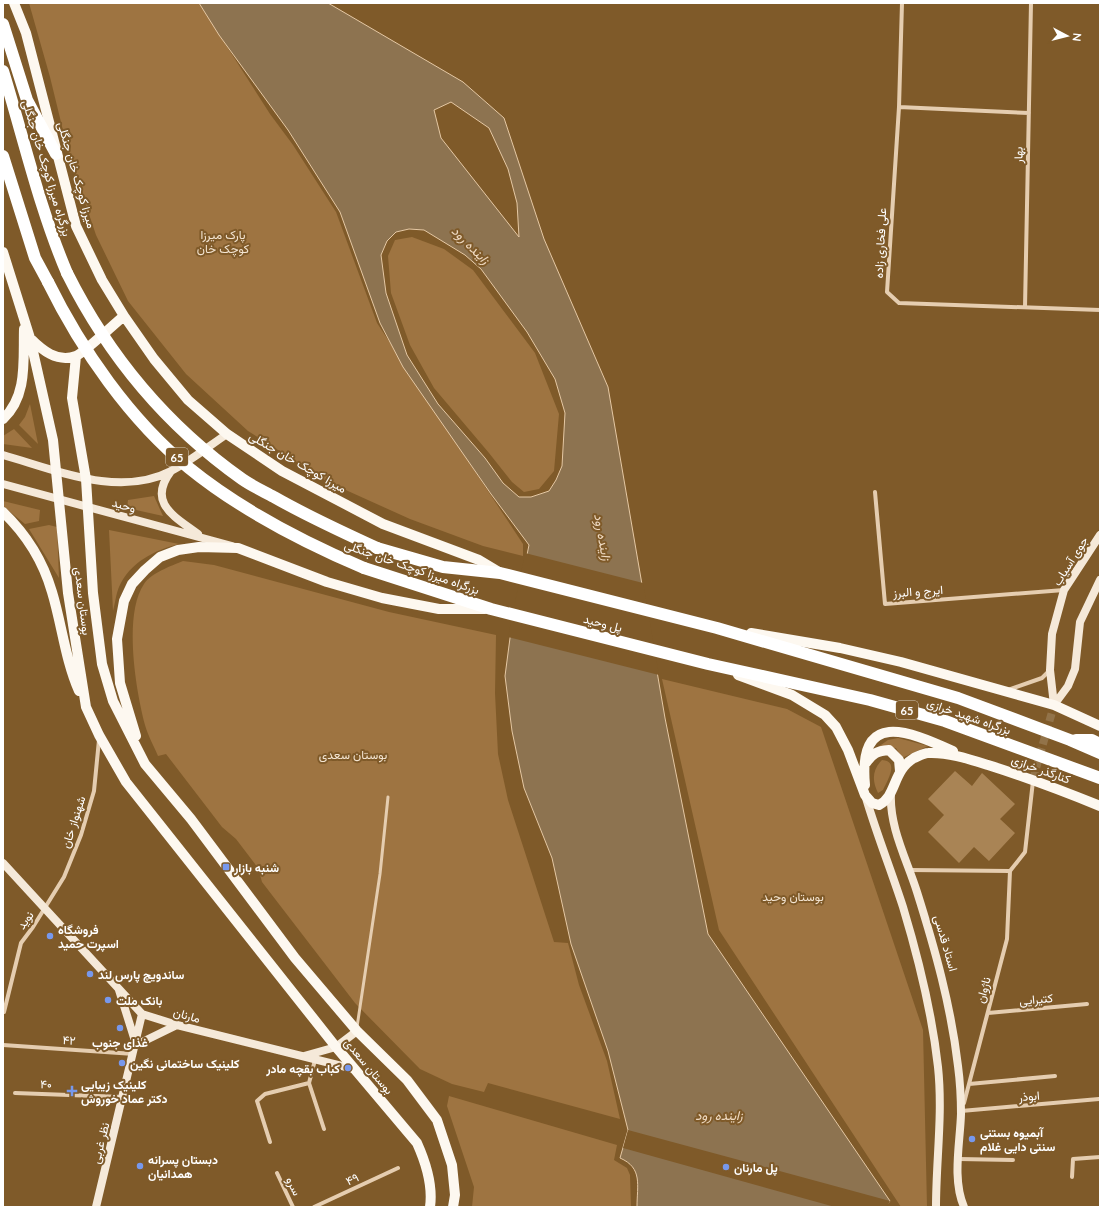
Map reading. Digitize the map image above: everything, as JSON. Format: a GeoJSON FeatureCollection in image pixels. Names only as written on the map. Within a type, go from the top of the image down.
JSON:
{"type":"FeatureCollection","features":[{"type":"Feature","properties":{"kind":"highway"},"geometry":{"type":"LineString","coordinates":[[3,24],[27,100],[56,154]]}},
{"type":"Feature","properties":{"kind":"highway","name":"بزرگراه میرزا کوچک خان جنگلی"},"geometry":{"type":"LineString","coordinates":[[3,71],[51,236],[67,272],[84,307],[111,350],[149,396],[204,450],[243,480],[318,522],[377,548],[443,567],[500,573]]}},
{"type":"Feature","properties":{"kind":"highway","name":"بزرگراه میرزا کوچک خان جنگلی"},"geometry":{"type":"LineString","coordinates":[[3,156],[35,258],[63,313],[91,359],[157,439],[188,468],[212,486],[271,523],[315,547],[364,568],[491,609]]}},
{"type":"Feature","properties":{"kind":"highway","name":"پل وحید"},"geometry":{"type":"LineString","coordinates":[[500,573],[717,628]]}},
{"type":"Feature","properties":{"kind":"highway","name":"پل وحید"},"geometry":{"type":"LineString","coordinates":[[491,609],[708,664]]}},
{"type":"Feature","properties":{"kind":"highway","name":"بزرگراه شهید خرازی"},"geometry":{"type":"LineString","coordinates":[[717,628],[958,698],[1070,740],[1100,753]]}},
{"type":"Feature","properties":{"kind":"highway","name":"بزرگراه شهید خرازی"},"geometry":{"type":"LineString","coordinates":[[708,664],[870,700],[946,721],[1100,778]]}},
{"type":"Feature","properties":{"kind":"highway"},"geometry":{"type":"LineString","coordinates":[[1070,740],[1092,740],[1100,744]]}},
{"type":"Feature","properties":{"kind":"main road","name":"میرزا کوچک خان جنگلی"},"geometry":{"type":"LineString","coordinates":[[14,3],[26,33],[56,154],[76,226],[102,280],[124,316],[154,359],[188,400],[227,434],[282,471],[383,524],[479,560],[500,573]]}},
{"type":"Feature","properties":{"kind":"main road"},"geometry":{"type":"LineString","coordinates":[[3,252],[24,319],[23,374],[20,394],[15,406],[3,419]]}},
{"type":"Feature","properties":{"kind":"main road"},"geometry":{"type":"LineString","coordinates":[[30,338],[42,350],[52,355],[62,357],[76,356],[124,316]]}},
{"type":"Feature","properties":{"kind":"main road","name":"بوستان سعدی"},"geometry":{"type":"LineString","coordinates":[[24,319],[30,338],[53,440],[68,592],[86,707],[99,735],[126,782],[336,1048],[417,1144],[422,1155],[431,1187],[430,1207]]}},
{"type":"Feature","properties":{"kind":"main road","name":"بوستان سعدی"},"geometry":{"type":"LineString","coordinates":[[76,356],[72,398],[86,479],[93,593],[102,664],[113,701],[145,764],[191,819],[295,958],[356,1031],[407,1080],[437,1120],[452,1165],[455,1195],[454,1207]]}},
{"type":"Feature","properties":{"kind":"main road","name":"وحید"},"geometry":{"type":"LineString","coordinates":[[3,455],[86,479],[107,482],[136,482],[172,471],[227,434]]}},
{"type":"Feature","properties":{"kind":"main road"},"geometry":{"type":"LineString","coordinates":[[172,471],[162,489],[162,503],[170,513],[200,536]]}},
{"type":"Feature","properties":{"kind":"main road","name":"وحید"},"geometry":{"type":"LineString","coordinates":[[3,484],[59,498],[149,525],[200,536],[238,548]]}},
{"type":"Feature","properties":{"kind":"main road"},"geometry":{"type":"LineString","coordinates":[[3,512],[27,539],[44,568],[52,592],[72,675],[86,707]]}},
{"type":"Feature","properties":{"kind":"main road","name":"جوی آسیاب"},"geometry":{"type":"LineString","coordinates":[[1054,705],[1050,670],[1052,634],[1064,590],[1100,535]]}},
{"type":"Feature","properties":{"kind":"main road"},"geometry":{"type":"LineString","coordinates":[[145,764],[120,683],[117,639],[124,600],[132,584],[160,557],[178,550],[199,547],[238,548],[327,582],[382,598],[438,609],[491,609]]}},
{"type":"Feature","properties":{"kind":"main road"},"geometry":{"type":"LineString","coordinates":[[1054,705],[1068,686],[1075,669],[1080,622],[1100,580]]}},
{"type":"Feature","properties":{"kind":"main road"},"geometry":{"type":"LineString","coordinates":[[717,628],[840,648],[901,662],[1054,705],[1100,726]]}},
{"type":"Feature","properties":{"kind":"main road"},"geometry":{"type":"LineString","coordinates":[[708,664],[792,695],[825,715],[836,727],[848,750],[866,795],[873,823],[903,907],[921,972],[932,1024],[940,1097],[936,1207]]}},
{"type":"Feature","properties":{"kind":"main road"},"geometry":{"type":"LineString","coordinates":[[891,793],[886,802],[879,805],[872,804],[866,795],[864,765],[866,752],[874,737],[884,732],[895,731],[908,733],[931,741],[972,760]]}},
{"type":"Feature","properties":{"kind":"main road"},"geometry":{"type":"LineString","coordinates":[[864,765],[872,754],[889,750],[899,760],[900,771]]}},
{"type":"Feature","properties":{"kind":"main road","name":"استاد قدسی"},"geometry":{"type":"LineString","coordinates":[[964,1207],[958,1184],[961,1112],[958,1066],[952,1021],[939,964],[910,870],[891,817],[891,793],[900,771],[906,764],[926,753],[942,753],[972,760]]}},
{"type":"Feature","properties":{"kind":"main road","name":"کنارگذر خرازی"},"geometry":{"type":"LineString","coordinates":[[972,760],[1033,779],[1100,806]]}},
{"type":"Feature","properties":{"kind":"main road","name":"مارنان"},"geometry":{"type":"LineString","coordinates":[[3,863],[142,1014],[177,1025],[354,1069]]}},
{"type":"Feature","properties":{"kind":"main road"},"geometry":{"type":"LineString","coordinates":[[119,989],[136,1045],[177,1025]]}},
{"type":"Feature","properties":{"kind":"main road","name":"نظر غربی"},"geometry":{"type":"LineString","coordinates":[[96,1207],[134,1054],[142,1014]]}},
{"type":"Feature","properties":{"kind":"main road"},"geometry":{"type":"LineString","coordinates":[[299,1056],[312,1055],[336,1048],[356,1031]]}},
{"type":"Feature","properties":{"kind":"street","name":"علی فخاری زاده"},"geometry":{"type":"LineString","coordinates":[[902,3],[899,107],[887,292],[899,303],[1100,310]]}},
{"type":"Feature","properties":{"kind":"street","name":"بهار"},"geometry":{"type":"LineString","coordinates":[[1025,307],[1031,3]]}},
{"type":"Feature","properties":{"kind":"street"},"geometry":{"type":"LineString","coordinates":[[899,107],[1029,113]]}},
{"type":"Feature","properties":{"kind":"street","name":"ایرج و البرز"},"geometry":{"type":"LineString","coordinates":[[875,492],[885,604],[1064,590]]}},
{"type":"Feature","properties":{"kind":"street"},"geometry":{"type":"LineString","coordinates":[[1007,691],[1042,678],[1050,670]]}},
{"type":"Feature","properties":{"kind":"street","name":"شهنواز خان"},"geometry":{"type":"LineString","coordinates":[[44,909],[64,876],[81,835],[94,791],[99,735]]}},
{"type":"Feature","properties":{"kind":"street"},"geometry":{"type":"LineString","coordinates":[[910,870],[1010,871],[1025,852],[1033,779]]}},
{"type":"Feature","properties":{"kind":"street","name":"ناژوان"},"geometry":{"type":"LineString","coordinates":[[961,1112],[1007,939],[1010,871]]}},
{"type":"Feature","properties":{"kind":"street","name":"نوید"},"geometry":{"type":"LineString","coordinates":[[4,1012],[20,943],[44,909]]}},
{"type":"Feature","properties":{"kind":"street","name":"کتیرایی"},"geometry":{"type":"LineString","coordinates":[[988,1013],[1087,1004]]}},
{"type":"Feature","properties":{"kind":"street","name":"۴۲"},"geometry":{"type":"LineString","coordinates":[[3,1045],[134,1054]]}},
{"type":"Feature","properties":{"kind":"street"},"geometry":{"type":"LineString","coordinates":[[315,1060],[309,1083],[324,1129]]}},
{"type":"Feature","properties":{"kind":"street"},"geometry":{"type":"LineString","coordinates":[[969,1084],[1055,1076]]}},
{"type":"Feature","properties":{"kind":"street"},"geometry":{"type":"LineString","coordinates":[[270,1142],[257,1101],[265,1094],[309,1083]]}},
{"type":"Feature","properties":{"kind":"street","name":"۴۰"},"geometry":{"type":"LineString","coordinates":[[15,1093],[123,1098]]}},
{"type":"Feature","properties":{"kind":"street","name":"ابوذر"},"geometry":{"type":"LineString","coordinates":[[961,1112],[1099,1099]]}},
{"type":"Feature","properties":{"kind":"street"},"geometry":{"type":"LineString","coordinates":[[1072,1177],[1073,1159],[1100,1157]]}},
{"type":"Feature","properties":{"kind":"street"},"geometry":{"type":"LineString","coordinates":[[959,1159],[1013,1160]]}},
{"type":"Feature","properties":{"kind":"street","name":"۴۹"},"geometry":{"type":"LineString","coordinates":[[314,1207],[320,1206],[398,1168]]}},
{"type":"Feature","properties":{"kind":"street","name":"سرو"},"geometry":{"type":"LineString","coordinates":[[277,1173],[293,1207]]}},
{"type":"Feature","properties":{"kind":"lane"},"geometry":{"type":"LineString","coordinates":[[356,1031],[380,874],[388,797]]}},
{"type":"Feature","properties":{"kind":"green space","name":"پارک میرزا کوچک خان"},"geometry":{"type":"Polygon","coordinates":[[[29,3],[199,3],[270,114],[293,145],[336,212],[377,323],[523,544],[523,556],[483,546],[410,519],[328,482],[248,431],[186,374],[128,301],[96,235],[69,155],[50,77],[29,3]]]}},
{"type":"Feature","properties":{"kind":"green space"},"geometry":{"type":"Polygon","coordinates":[[[412,237],[444,249],[473,270],[535,353],[559,414],[554,471],[539,489],[524,492],[512,482],[434,388],[410,345],[391,293],[388,256],[395,240],[412,237]]]}},
{"type":"Feature","properties":{"kind":"green space"},"geometry":{"type":"Polygon","coordinates":[[[30,404],[38,444],[19,425],[25,417],[30,404]]]}},
{"type":"Feature","properties":{"kind":"green space"},"geometry":{"type":"Polygon","coordinates":[[[14,429],[32,448],[3,444],[3,436],[14,429]]]}},
{"type":"Feature","properties":{"kind":"green space"},"geometry":{"type":"Polygon","coordinates":[[[154,496],[163,516],[127,508],[128,500],[154,496]]]}},
{"type":"Feature","properties":{"kind":"green space"},"geometry":{"type":"Polygon","coordinates":[[[3,501],[40,510],[39,521],[25,524],[3,506],[3,501]]]}},
{"type":"Feature","properties":{"kind":"green space"},"geometry":{"type":"Polygon","coordinates":[[[49,525],[57,527],[59,578],[29,529],[49,525]]]}},
{"type":"Feature","properties":{"kind":"green space"},"geometry":{"type":"Polygon","coordinates":[[[109,530],[179,544],[152,554],[136,564],[124,578],[119,587],[113,611],[109,530]]]}},
{"type":"Feature","properties":{"kind":"green space","name":"بوستان سعدی"},"geometry":{"type":"Polygon","coordinates":[[[183,561],[214,565],[389,612],[496,635],[495,693],[498,754],[508,800],[554,942],[568,943],[579,985],[607,1061],[620,1119],[488,1083],[484,1092],[452,1084],[420,1069],[355,1003],[262,882],[258,868],[236,839],[222,827],[166,754],[158,756],[146,729],[138,693],[133,653],[134,614],[138,598],[147,580],[162,570],[183,561]]]}},
{"type":"Feature","properties":{"kind":"green space","name":"بوستان وحید"},"geometry":{"type":"Polygon","coordinates":[[[662,679],[787,709],[821,727],[923,1030],[927,1207],[901,1207],[719,930],[662,679]]]}},
{"type":"Feature","properties":{"kind":"green space"},"geometry":{"type":"Polygon","coordinates":[[[898,738],[928,746],[902,758],[896,748],[878,747],[888,740],[898,738]]]}},
{"type":"Feature","properties":{"kind":"green space"},"geometry":{"type":"Polygon","coordinates":[[[882,760],[887,761],[890,764],[891,772],[883,790],[878,793],[874,776],[876,768],[882,760]]]}},
{"type":"Feature","properties":{"kind":"green space"},"geometry":{"type":"Polygon","coordinates":[[[449,1096],[617,1145],[614,1160],[627,1168],[630,1175],[631,1207],[472,1207],[474,1187],[447,1106],[449,1096]]]}},
{"type":"Feature","properties":{"kind":"water","name":"زاینده رود"},"geometry":{"type":"Polygon","coordinates":[[[199,3],[328,3],[463,82],[504,118],[544,239],[608,387],[665,718],[708,934],[890,1201],[885,1207],[637,1207],[638,1184],[635,1172],[627,1162],[620,1158],[628,1130],[608,1051],[571,944],[552,858],[524,788],[512,731],[505,676],[510,638],[529,545],[491,494],[403,367],[380,323],[340,212],[288,130],[219,35],[199,3]],[[451,102],[434,110],[441,138],[519,237],[517,203],[508,169],[489,128],[451,102]],[[409,229],[396,232],[387,241],[381,255],[386,293],[407,355],[438,404],[485,458],[503,483],[519,497],[531,497],[549,491],[562,466],[565,413],[555,379],[527,332],[481,269],[465,255],[424,230],[409,229]]]}},
{"type":"Feature","properties":{"kind":"pier"},"geometry":{"type":"Polygon","coordinates":[[[525,553],[643,583],[659,675],[508,637],[525,553]]]}},
{"type":"Feature","properties":{"kind":"pier","name":"پل مارنان"},"geometry":{"type":"Polygon","coordinates":[[[628,1130],[890,1201],[887,1207],[835,1207],[623,1148],[628,1130]]]}},
{"type":"Feature","properties":{"kind":"building"},"geometry":{"type":"Polygon","coordinates":[[[955,771],[972,786],[982,773],[1015,804],[1000,819],[1015,833],[989,861],[974,847],[959,863],[928,832],[944,815],[928,799],[955,771]]]}},
{"type":"Feature","properties":{"kind":"tunnel"},"geometry":{"type":"LineString","coordinates":[[1033,779],[1054,705]]}},
{"type":"Feature","properties":{"kind":"place","name":"شنبه بازار"},"geometry":{"type":"Point","coordinates":[226,867]}},
{"type":"Feature","properties":{"kind":"place","name":"فروشگاه اسپرت حمید"},"geometry":{"type":"Point","coordinates":[50,936]}},
{"type":"Feature","properties":{"kind":"place","name":"ساندویچ پارس لند"},"geometry":{"type":"Point","coordinates":[90,974]}},
{"type":"Feature","properties":{"kind":"place","name":"بانک ملت"},"geometry":{"type":"Point","coordinates":[108,1000]}},
{"type":"Feature","properties":{"kind":"place","name":"غذای جنوب"},"geometry":{"type":"Point","coordinates":[120,1028]}},
{"type":"Feature","properties":{"kind":"place","name":"کلینیک ساختمانی نگین"},"geometry":{"type":"Point","coordinates":[122,1063]}},
{"type":"Feature","properties":{"kind":"place","name":"کباب بقچه مادر"},"geometry":{"type":"Point","coordinates":[348,1068]}},
{"type":"Feature","properties":{"kind":"place","name":"کلینیک زیبایی دکتر عماد خوروش"},"geometry":{"type":"Point","coordinates":[72,1091]}},
{"type":"Feature","properties":{"kind":"place","name":"آبمیوه بستنی سنتی دایی غلام"},"geometry":{"type":"Point","coordinates":[972,1139]}},
{"type":"Feature","properties":{"kind":"place","name":"دبستان پسرانه همدانیان"},"geometry":{"type":"Point","coordinates":[140,1166]}},
{"type":"Feature","properties":{"kind":"place","name":"پل مارنان"},"geometry":{"type":"Point","coordinates":[726,1167]}}]}
